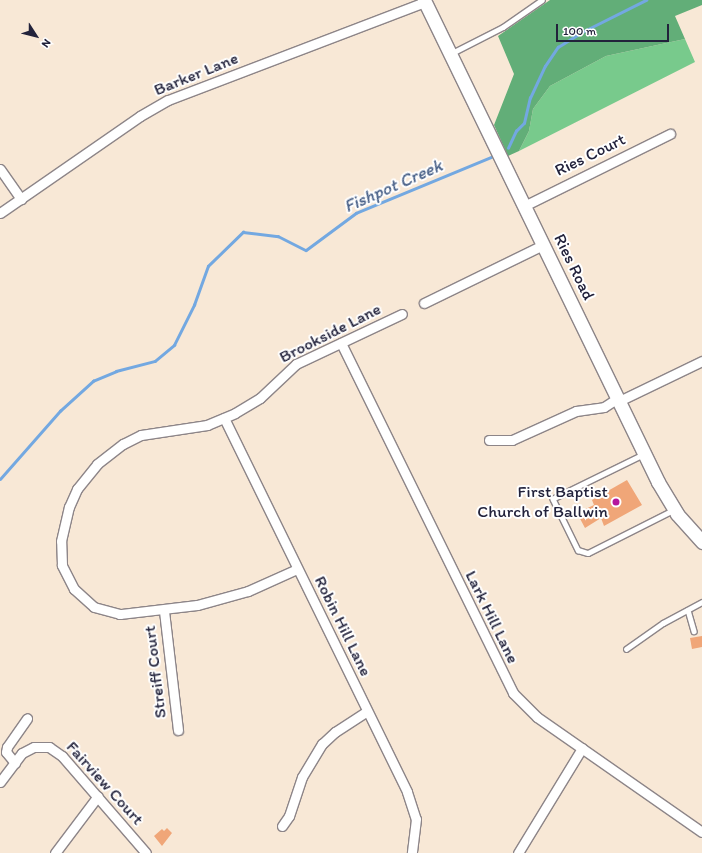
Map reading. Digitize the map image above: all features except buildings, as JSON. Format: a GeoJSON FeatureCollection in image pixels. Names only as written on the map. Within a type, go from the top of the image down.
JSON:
{"type":"FeatureCollection","features":[{"type":"Feature","properties":{"kind":"street","name":"Ries Road"},"geometry":{"type":"LineString","coordinates":[[425,1],[645,454],[674,509],[702,542]]}},
{"type":"Feature","properties":{"kind":"street","name":"Barker Lane"},"geometry":{"type":"LineString","coordinates":[[0,213],[140,116],[168,100],[425,1]]}},
{"type":"Feature","properties":{"kind":"street","name":"Ries Court"},"geometry":{"type":"LineString","coordinates":[[524,206],[670,134]]}},
{"type":"Feature","properties":{"kind":"street"},"geometry":{"type":"LineString","coordinates":[[0,169],[21,198]]}},
{"type":"Feature","properties":{"kind":"street"},"geometry":{"type":"LineString","coordinates":[[424,303],[543,245]]}},
{"type":"Feature","properties":{"kind":"street","name":"Brookside Lane"},"geometry":{"type":"LineString","coordinates":[[297,569],[230,597],[164,611],[120,614],[94,607],[74,589],[62,565],[62,533],[69,507],[86,476],[97,464],[123,444],[141,435],[207,425],[224,418],[249,406],[296,364],[402,314]]}},
{"type":"Feature","properties":{"kind":"street","name":"Lark Hill Lane"},"geometry":{"type":"LineString","coordinates":[[340,343],[507,684],[525,707],[702,832]]}},
{"type":"Feature","properties":{"kind":"street"},"geometry":{"type":"LineString","coordinates":[[489,440],[512,440],[576,411],[600,408],[702,361]]}},
{"type":"Feature","properties":{"kind":"street","name":"Robin Hill Lane"},"geometry":{"type":"LineString","coordinates":[[224,418],[367,711],[414,811],[416,833],[412,853]]}},
{"type":"Feature","properties":{"kind":"street","name":"Streiff Court"},"geometry":{"type":"LineString","coordinates":[[164,611],[178,730]]}},
{"type":"Feature","properties":{"kind":"street"},"geometry":{"type":"LineString","coordinates":[[282,826],[302,776],[322,744],[335,732],[367,711]]}},
{"type":"Feature","properties":{"kind":"street"},"geometry":{"type":"LineString","coordinates":[[0,782],[15,762],[6,752],[7,747],[27,718]]}},
{"type":"Feature","properties":{"kind":"street","name":"Fairview Court"},"geometry":{"type":"LineString","coordinates":[[15,762],[28,750],[49,747],[62,756],[146,853]]}},
{"type":"Feature","properties":{"kind":"street"},"geometry":{"type":"LineString","coordinates":[[518,853],[582,748]]}},
{"type":"Feature","properties":{"kind":"street"},"geometry":{"type":"LineString","coordinates":[[55,853],[98,796]]}},
{"type":"Feature","properties":{"kind":"lane"},"geometry":{"type":"LineString","coordinates":[[451,54],[503,27],[542,0]]}},
{"type":"Feature","properties":{"kind":"lane"},"geometry":{"type":"LineString","coordinates":[[645,454],[553,498],[578,550],[588,552],[674,509]]}},
{"type":"Feature","properties":{"kind":"lane"},"geometry":{"type":"LineString","coordinates":[[626,649],[663,623],[702,602]]}},
{"type":"Feature","properties":{"kind":"lane"},"geometry":{"type":"LineString","coordinates":[[688,610],[694,631]]}},
{"type":"Feature","properties":{"kind":"green space"},"geometry":{"type":"Polygon","coordinates":[[[550,0],[702,0],[702,5],[675,16],[685,39],[606,56],[550,86],[533,109],[529,131],[519,151],[508,156],[494,125],[514,74],[498,36],[550,0]]]}},
{"type":"Feature","properties":{"kind":"green space"},"geometry":{"type":"Polygon","coordinates":[[[685,39],[695,62],[519,151],[529,131],[533,109],[550,86],[606,56],[685,39]]]}},
{"type":"Feature","properties":{"kind":"waterway","name":"Fishpot Creek"},"geometry":{"type":"LineString","coordinates":[[508,148],[516,131],[524,123],[530,98],[545,66],[558,47],[580,33],[646,0]]}},
{"type":"Feature","properties":{"kind":"waterway","name":"Fishpot Creek"},"geometry":{"type":"LineString","coordinates":[[0,479],[60,411],[93,381],[116,371],[155,361],[174,345],[194,305],[208,266],[243,232],[278,236],[306,250],[356,213],[491,157]]}},
{"type":"Feature","properties":{"kind":"place","name":"First Baptist Church of Ballwin"},"geometry":{"type":"Point","coordinates":[616,502]}}]}
